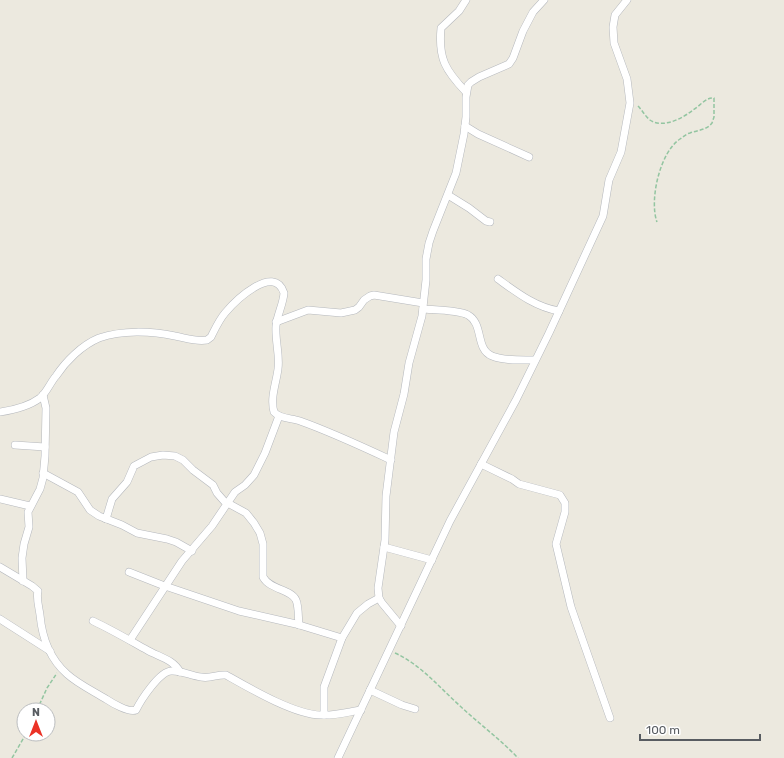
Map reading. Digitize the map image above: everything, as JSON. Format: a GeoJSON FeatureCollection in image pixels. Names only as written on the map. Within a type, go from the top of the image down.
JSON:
{"type":"FeatureCollection","features":[{"type":"Feature","properties":{"kind":"street"},"geometry":{"type":"LineString","coordinates":[[466,0],[459,11],[441,28],[441,34],[444,63],[448,72],[466,92]]}},
{"type":"Feature","properties":{"kind":"street"},"geometry":{"type":"LineString","coordinates":[[401,626],[382,603],[379,598],[378,588],[384,547],[386,496],[391,460],[397,420],[423,306],[426,280],[426,259],[429,243],[456,173],[465,126],[466,92],[468,85],[471,82],[509,64],[533,12],[544,0]]}},
{"type":"Feature","properties":{"kind":"street"},"geometry":{"type":"LineString","coordinates":[[338,758],[390,651],[450,521],[535,360],[603,216],[609,180],[622,152],[630,103],[626,79],[614,43],[612,27],[615,15],[627,0]]}},
{"type":"Feature","properties":{"kind":"street"},"geometry":{"type":"LineString","coordinates":[[465,126],[478,134],[529,157]]}},
{"type":"Feature","properties":{"kind":"street"},"geometry":{"type":"LineString","coordinates":[[448,195],[486,221],[490,222]]}},
{"type":"Feature","properties":{"kind":"street"},"geometry":{"type":"LineString","coordinates":[[498,279],[527,299],[542,307],[559,311]]}},
{"type":"Feature","properties":{"kind":"street"},"geometry":{"type":"LineString","coordinates":[[0,412],[24,407],[37,400],[43,395],[56,375],[73,357],[86,345],[100,338],[123,333],[149,333],[194,340],[207,340],[226,312],[253,288],[266,282],[277,283],[284,293],[276,322],[278,368],[273,405],[274,412],[279,416],[306,423],[344,438],[391,460]]}},
{"type":"Feature","properties":{"kind":"street"},"geometry":{"type":"LineString","coordinates":[[276,322],[308,310],[341,313],[355,310],[370,296],[374,295],[467,315],[476,323],[484,350],[487,354],[493,357],[509,359],[535,360]]}},
{"type":"Feature","properties":{"kind":"street"},"geometry":{"type":"LineString","coordinates":[[23,581],[22,558],[29,527],[28,512],[41,487],[43,473],[46,408],[43,395]]}},
{"type":"Feature","properties":{"kind":"street"},"geometry":{"type":"LineString","coordinates":[[130,640],[182,561],[212,526],[235,492],[245,485],[254,475],[266,453],[279,416]]}},
{"type":"Feature","properties":{"kind":"street"},"geometry":{"type":"LineString","coordinates":[[15,445],[45,446]]}},
{"type":"Feature","properties":{"kind":"street"},"geometry":{"type":"LineString","coordinates":[[106,519],[112,499],[127,482],[134,466],[144,459],[163,455],[175,456],[183,460],[193,470],[213,484],[219,496],[227,504],[246,513],[254,523],[260,533],[264,549],[263,577],[270,584],[294,597],[297,603],[299,625]]}},
{"type":"Feature","properties":{"kind":"street"},"geometry":{"type":"LineString","coordinates":[[481,464],[519,484],[560,495],[564,499],[565,512],[556,544],[571,607],[610,718]]}},
{"type":"Feature","properties":{"kind":"street"},"geometry":{"type":"LineString","coordinates":[[43,473],[78,492],[90,510],[106,519],[137,533],[167,539],[183,545],[192,551]]}},
{"type":"Feature","properties":{"kind":"street"},"geometry":{"type":"LineString","coordinates":[[0,499],[30,506]]}},
{"type":"Feature","properties":{"kind":"street"},"geometry":{"type":"LineString","coordinates":[[384,547],[432,560]]}},
{"type":"Feature","properties":{"kind":"street"},"geometry":{"type":"LineString","coordinates":[[0,567],[38,591],[41,631],[52,656],[61,668],[68,675],[112,704],[133,712],[136,710],[152,684],[163,674],[170,671],[210,678],[222,674],[226,675],[296,710],[314,715],[361,710]]}},
{"type":"Feature","properties":{"kind":"street"},"geometry":{"type":"LineString","coordinates":[[129,572],[166,587],[239,611],[299,625],[342,638]]}},
{"type":"Feature","properties":{"kind":"street"},"geometry":{"type":"LineString","coordinates":[[324,715],[324,687],[342,638],[357,613],[368,604],[379,598]]}},
{"type":"Feature","properties":{"kind":"street"},"geometry":{"type":"LineString","coordinates":[[0,619],[50,651]]}},
{"type":"Feature","properties":{"kind":"street"},"geometry":{"type":"LineString","coordinates":[[93,621],[171,661],[180,672]]}},
{"type":"Feature","properties":{"kind":"street"},"geometry":{"type":"LineString","coordinates":[[370,690],[402,705],[415,709]]}},
{"type":"Feature","properties":{"kind":"path"},"geometry":{"type":"LineString","coordinates":[[630,103],[637,105],[650,120],[660,123],[672,122],[687,114],[708,99],[714,98],[714,117],[711,125],[702,130],[689,133],[673,144],[660,169],[654,198],[654,212],[657,222]]}},
{"type":"Feature","properties":{"kind":"path"},"geometry":{"type":"LineString","coordinates":[[390,651],[404,657],[430,676],[458,704],[518,758]]}},
{"type":"Feature","properties":{"kind":"path"},"geometry":{"type":"LineString","coordinates":[[40,702],[46,688],[61,668]]}},
{"type":"Feature","properties":{"kind":"path"},"geometry":{"type":"LineString","coordinates":[[12,758],[21,742]]}}]}
